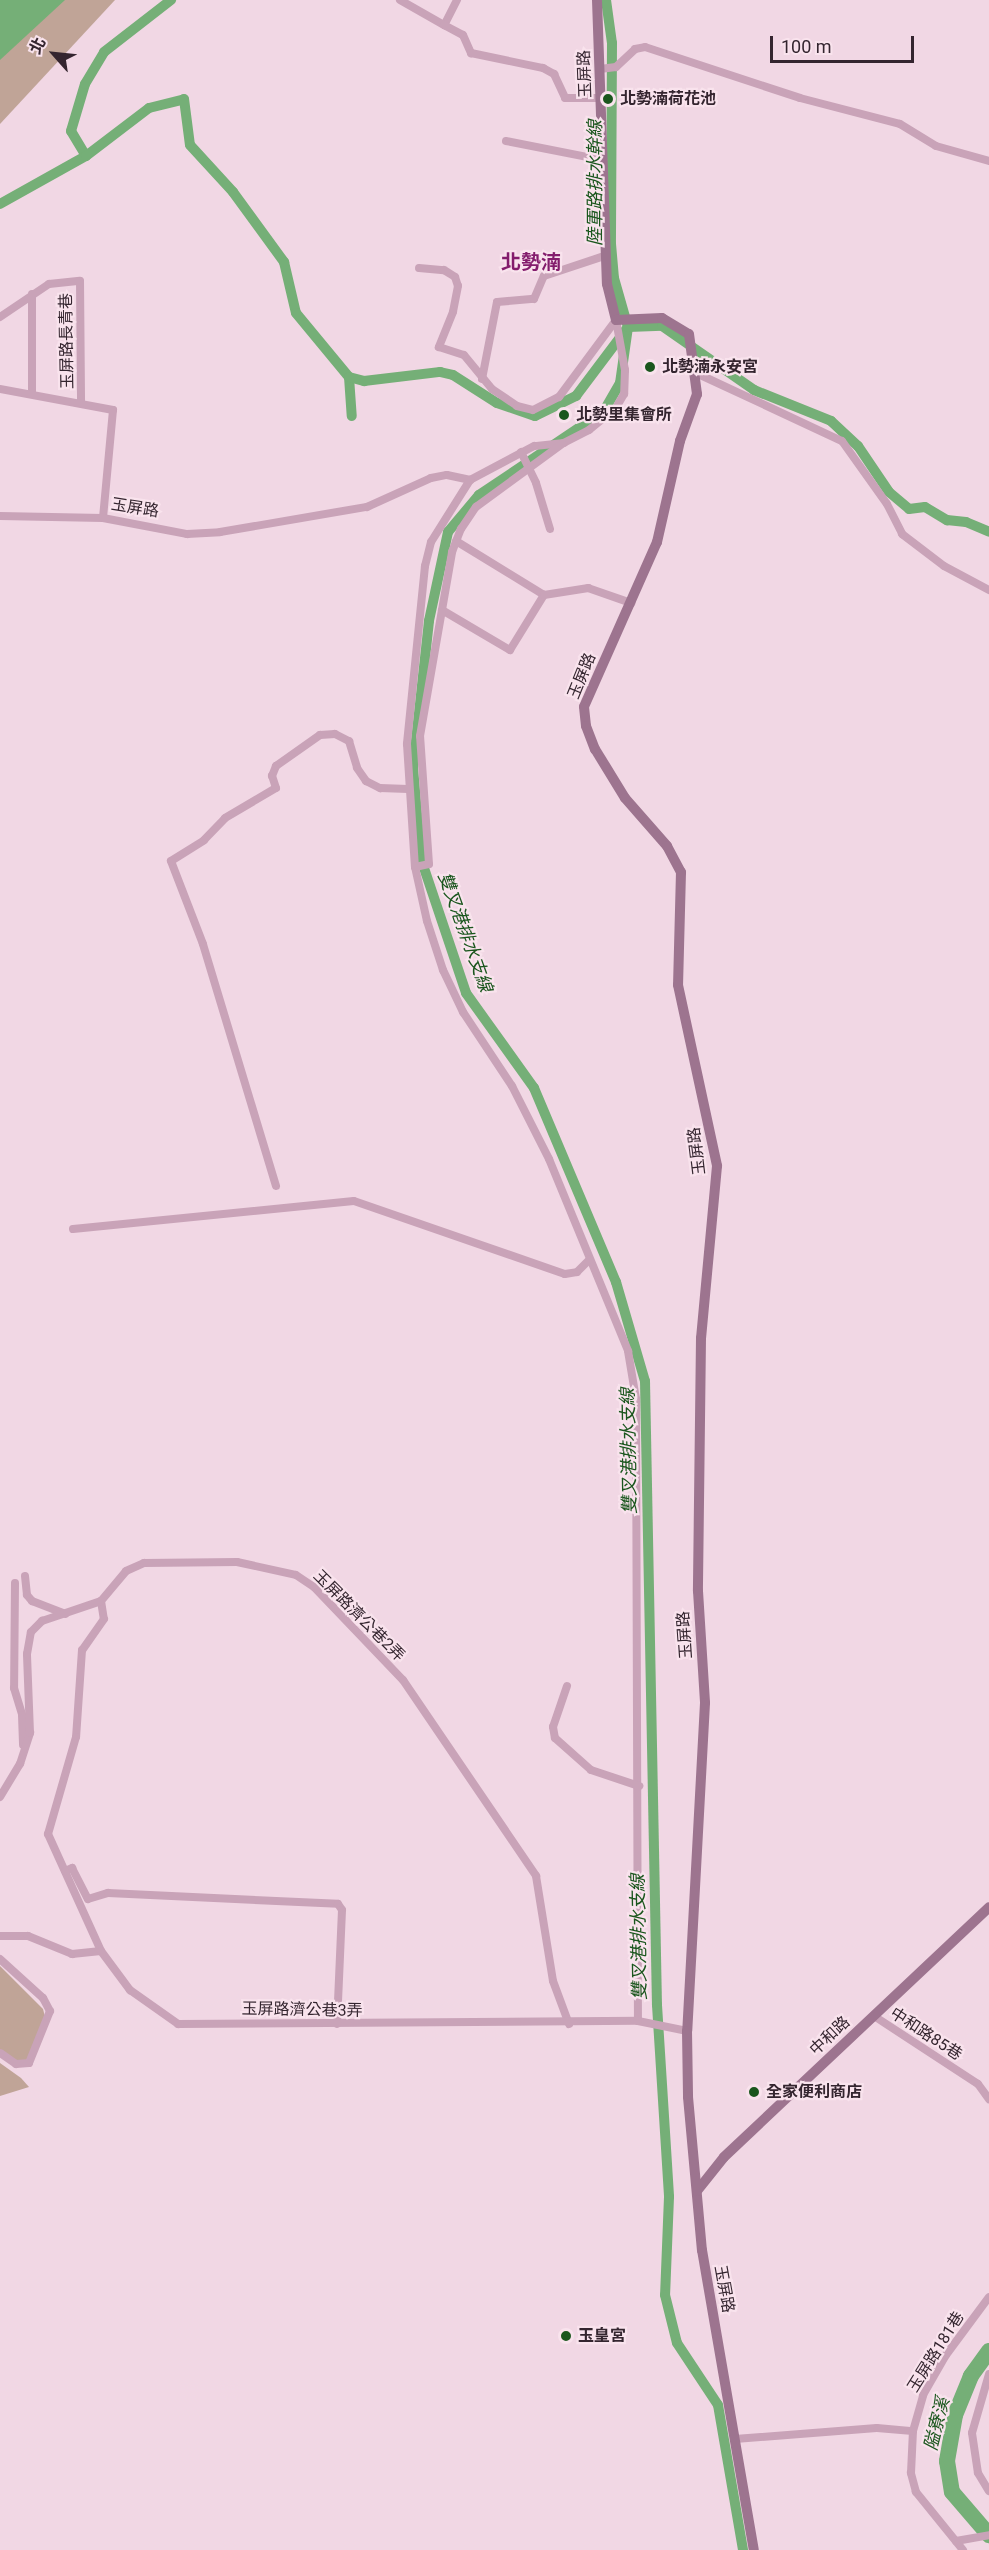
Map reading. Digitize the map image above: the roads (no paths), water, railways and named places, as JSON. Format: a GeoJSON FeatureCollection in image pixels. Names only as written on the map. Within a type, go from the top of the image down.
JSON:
{"type":"FeatureCollection","features":[{"type":"Feature","properties":{"kind":"street"},"geometry":{"type":"LineString","coordinates":[[400,0],[463,35],[471,53],[543,68],[555,74],[565,98],[602,98]]}},
{"type":"Feature","properties":{"kind":"street"},"geometry":{"type":"LineString","coordinates":[[444,25],[458,0]]}},
{"type":"Feature","properties":{"kind":"street","name":"玉屏路"},"geometry":{"type":"LineString","coordinates":[[597,0],[602,98],[604,256],[626,370],[624,394],[616,408],[589,430],[564,443],[534,446],[470,480],[431,542],[425,566],[406,744],[415,867],[443,970],[463,1012],[522,1107],[549,1159],[628,1351],[636,1399],[638,2021]]}},
{"type":"Feature","properties":{"kind":"street"},"geometry":{"type":"LineString","coordinates":[[601,69],[616,68],[635,49],[645,47],[800,98],[900,124],[936,146],[989,161]]}},
{"type":"Feature","properties":{"kind":"street"},"geometry":{"type":"LineString","coordinates":[[506,141],[603,160]]}},
{"type":"Feature","properties":{"kind":"street"},"geometry":{"type":"LineString","coordinates":[[482,379],[497,302],[534,299],[544,276],[604,256]]}},
{"type":"Feature","properties":{"kind":"street"},"geometry":{"type":"LineString","coordinates":[[420,268],[444,270],[455,277],[458,286],[453,312],[439,347],[464,355],[482,379],[517,406],[532,410],[559,397],[617,322]]}},
{"type":"Feature","properties":{"kind":"street","name":"玉屏路長青巷"},"geometry":{"type":"LineString","coordinates":[[32,294],[50,284],[80,281],[81,402],[113,410],[103,518]]}},
{"type":"Feature","properties":{"kind":"street"},"geometry":{"type":"LineString","coordinates":[[0,317],[32,294]]}},
{"type":"Feature","properties":{"kind":"street"},"geometry":{"type":"LineString","coordinates":[[32,294],[32,394]]}},
{"type":"Feature","properties":{"kind":"street","name":"玉屏路"},"geometry":{"type":"LineString","coordinates":[[617,322],[662,318],[688,334],[696,373],[697,394],[680,441],[657,542],[591,686],[584,707],[586,726],[595,749],[625,798],[667,846],[681,872],[678,985],[717,1166],[701,1338],[698,1591],[705,1702],[687,2031],[702,2250],[754,2550]]}},
{"type":"Feature","properties":{"kind":"street"},"geometry":{"type":"LineString","coordinates":[[696,373],[842,441],[887,504],[902,534],[944,567],[989,590]]}},
{"type":"Feature","properties":{"kind":"street"},"geometry":{"type":"LineString","coordinates":[[0,389],[81,402]]}},
{"type":"Feature","properties":{"kind":"street"},"geometry":{"type":"LineString","coordinates":[[415,867],[429,864],[420,736],[456,541],[477,507],[564,443]]}},
{"type":"Feature","properties":{"kind":"street"},"geometry":{"type":"LineString","coordinates":[[521,452],[550,529]]}},
{"type":"Feature","properties":{"kind":"street","name":"玉屏路"},"geometry":{"type":"LineString","coordinates":[[0,516],[103,518],[187,534],[220,532],[367,507],[439,476],[470,480]]}},
{"type":"Feature","properties":{"kind":"street"},"geometry":{"type":"LineString","coordinates":[[456,541],[544,595],[588,588],[631,603]]}},
{"type":"Feature","properties":{"kind":"street"},"geometry":{"type":"LineString","coordinates":[[442,610],[510,650],[544,595]]}},
{"type":"Feature","properties":{"kind":"street"},"geometry":{"type":"LineString","coordinates":[[276,1186],[203,944],[171,861],[204,840],[225,818],[276,788],[272,776],[276,766],[320,735],[335,734],[349,741],[357,768],[366,781],[380,788],[408,789]]}},
{"type":"Feature","properties":{"kind":"street"},"geometry":{"type":"LineString","coordinates":[[73,1229],[354,1201],[565,1274],[577,1272],[589,1260]]}},
{"type":"Feature","properties":{"kind":"street","name":"玉屏路濟公巷2弄"},"geometry":{"type":"LineString","coordinates":[[0,1797],[20,1764],[30,1733],[26,1669],[28,1640],[42,1621],[101,1601],[126,1571],[144,1563],[237,1562],[284,1570],[314,1587],[412,1691],[536,1876],[553,1981],[569,2024]]}},
{"type":"Feature","properties":{"kind":"street"},"geometry":{"type":"LineString","coordinates":[[25,1576],[27,1595],[32,1601],[66,1614]]}},
{"type":"Feature","properties":{"kind":"street"},"geometry":{"type":"LineString","coordinates":[[15,1583],[14,1688],[24,1737],[20,1764]]}},
{"type":"Feature","properties":{"kind":"street","name":"玉屏路濟公巷3弄"},"geometry":{"type":"LineString","coordinates":[[101,1601],[104,1619],[82,1650],[76,1737],[48,1834],[101,1951],[130,1990],[178,2024],[569,2024],[638,2021]]}},
{"type":"Feature","properties":{"kind":"street"},"geometry":{"type":"LineString","coordinates":[[567,1686],[553,1727],[555,1738],[591,1770],[639,1786]]}},
{"type":"Feature","properties":{"kind":"street"},"geometry":{"type":"LineString","coordinates":[[65,1871],[72,1868],[88,1899],[108,1893],[338,1904],[342,1910],[337,2024]]}},
{"type":"Feature","properties":{"kind":"street","name":"中和路"},"geometry":{"type":"LineString","coordinates":[[697,2191],[724,2157],[989,1907]]}},
{"type":"Feature","properties":{"kind":"street"},"geometry":{"type":"LineString","coordinates":[[0,1936],[28,1936],[72,1954],[101,1951]]}},
{"type":"Feature","properties":{"kind":"street"},"geometry":{"type":"LineString","coordinates":[[0,1959],[43,1998],[50,2011],[29,2063],[16,2064],[0,2053]]}},
{"type":"Feature","properties":{"kind":"street","name":"中和路85巷"},"geometry":{"type":"LineString","coordinates":[[874,2016],[978,2084],[989,2099]]}},
{"type":"Feature","properties":{"kind":"street"},"geometry":{"type":"LineString","coordinates":[[638,2021],[687,2031]]}},
{"type":"Feature","properties":{"kind":"street","name":"玉屏路181巷"},"geometry":{"type":"LineString","coordinates":[[963,2550],[957,2540],[924,2505],[912,2482],[912,2431],[929,2385],[989,2298]]}},
{"type":"Feature","properties":{"kind":"street"},"geometry":{"type":"LineString","coordinates":[[989,2374],[972,2433],[978,2473],[989,2491]]}},
{"type":"Feature","properties":{"kind":"street"},"geometry":{"type":"LineString","coordinates":[[735,2439],[877,2428],[912,2431]]}},
{"type":"Feature","properties":{"kind":"street"},"geometry":{"type":"LineString","coordinates":[[957,2540],[989,2535]]}},
{"type":"Feature","properties":{"kind":"waterway"},"geometry":{"type":"LineString","coordinates":[[86,156],[71,131],[85,84],[104,52],[171,0]]}},
{"type":"Feature","properties":{"kind":"waterway","name":"雙叉港排水支線"},"geometry":{"type":"LineString","coordinates":[[606,0],[612,43],[611,244],[614,278],[628,327],[620,383],[604,411],[479,495],[448,532],[429,621],[413,768],[421,859],[466,993],[534,1088],[616,1282],[645,1381],[657,2005],[669,2197],[665,2295],[677,2343],[718,2405],[743,2550]]}},
{"type":"Feature","properties":{"kind":"waterway"},"geometry":{"type":"LineString","coordinates":[[0,204],[86,156],[149,108],[184,99],[190,145],[233,192],[284,262],[296,313],[349,377],[352,416]]}},
{"type":"Feature","properties":{"kind":"waterway"},"geometry":{"type":"LineString","coordinates":[[349,377],[364,381],[440,372],[453,375],[497,403],[535,416],[576,396],[628,327],[662,326],[754,390],[831,421],[858,446],[889,492],[909,509],[925,507],[947,520],[966,522],[989,532]]}},
{"type":"Feature","properties":{"kind":"waterway","name":"隘寮溪"},"geometry":{"type":"LineString","coordinates":[[989,2351],[971,2376],[955,2415],[947,2461],[952,2492],[989,2535]]}},
{"type":"Feature","properties":{"kind":"place","name":"北勢湳荷花池"},"geometry":{"type":"Point","coordinates":[608,99]}},
{"type":"Feature","properties":{"kind":"place","name":"北勢湳永安宮"},"geometry":{"type":"Point","coordinates":[650,367]}},
{"type":"Feature","properties":{"kind":"place","name":"北勢里集會所"},"geometry":{"type":"Point","coordinates":[564,415]}},
{"type":"Feature","properties":{"kind":"place","name":"全家便利商店"},"geometry":{"type":"Point","coordinates":[754,2092]}},
{"type":"Feature","properties":{"kind":"place","name":"玉皇宮"},"geometry":{"type":"Point","coordinates":[566,2336]}},
{"type":"Feature","properties":{"kind":"district","name":"北勢湳"},"geometry":{"type":"Point","coordinates":[531,262]}},
{"type":"Feature","properties":{"kind":"water label","name":"陸軍路排水幹線"},"geometry":{"type":"Point","coordinates":[595,183]}}]}
